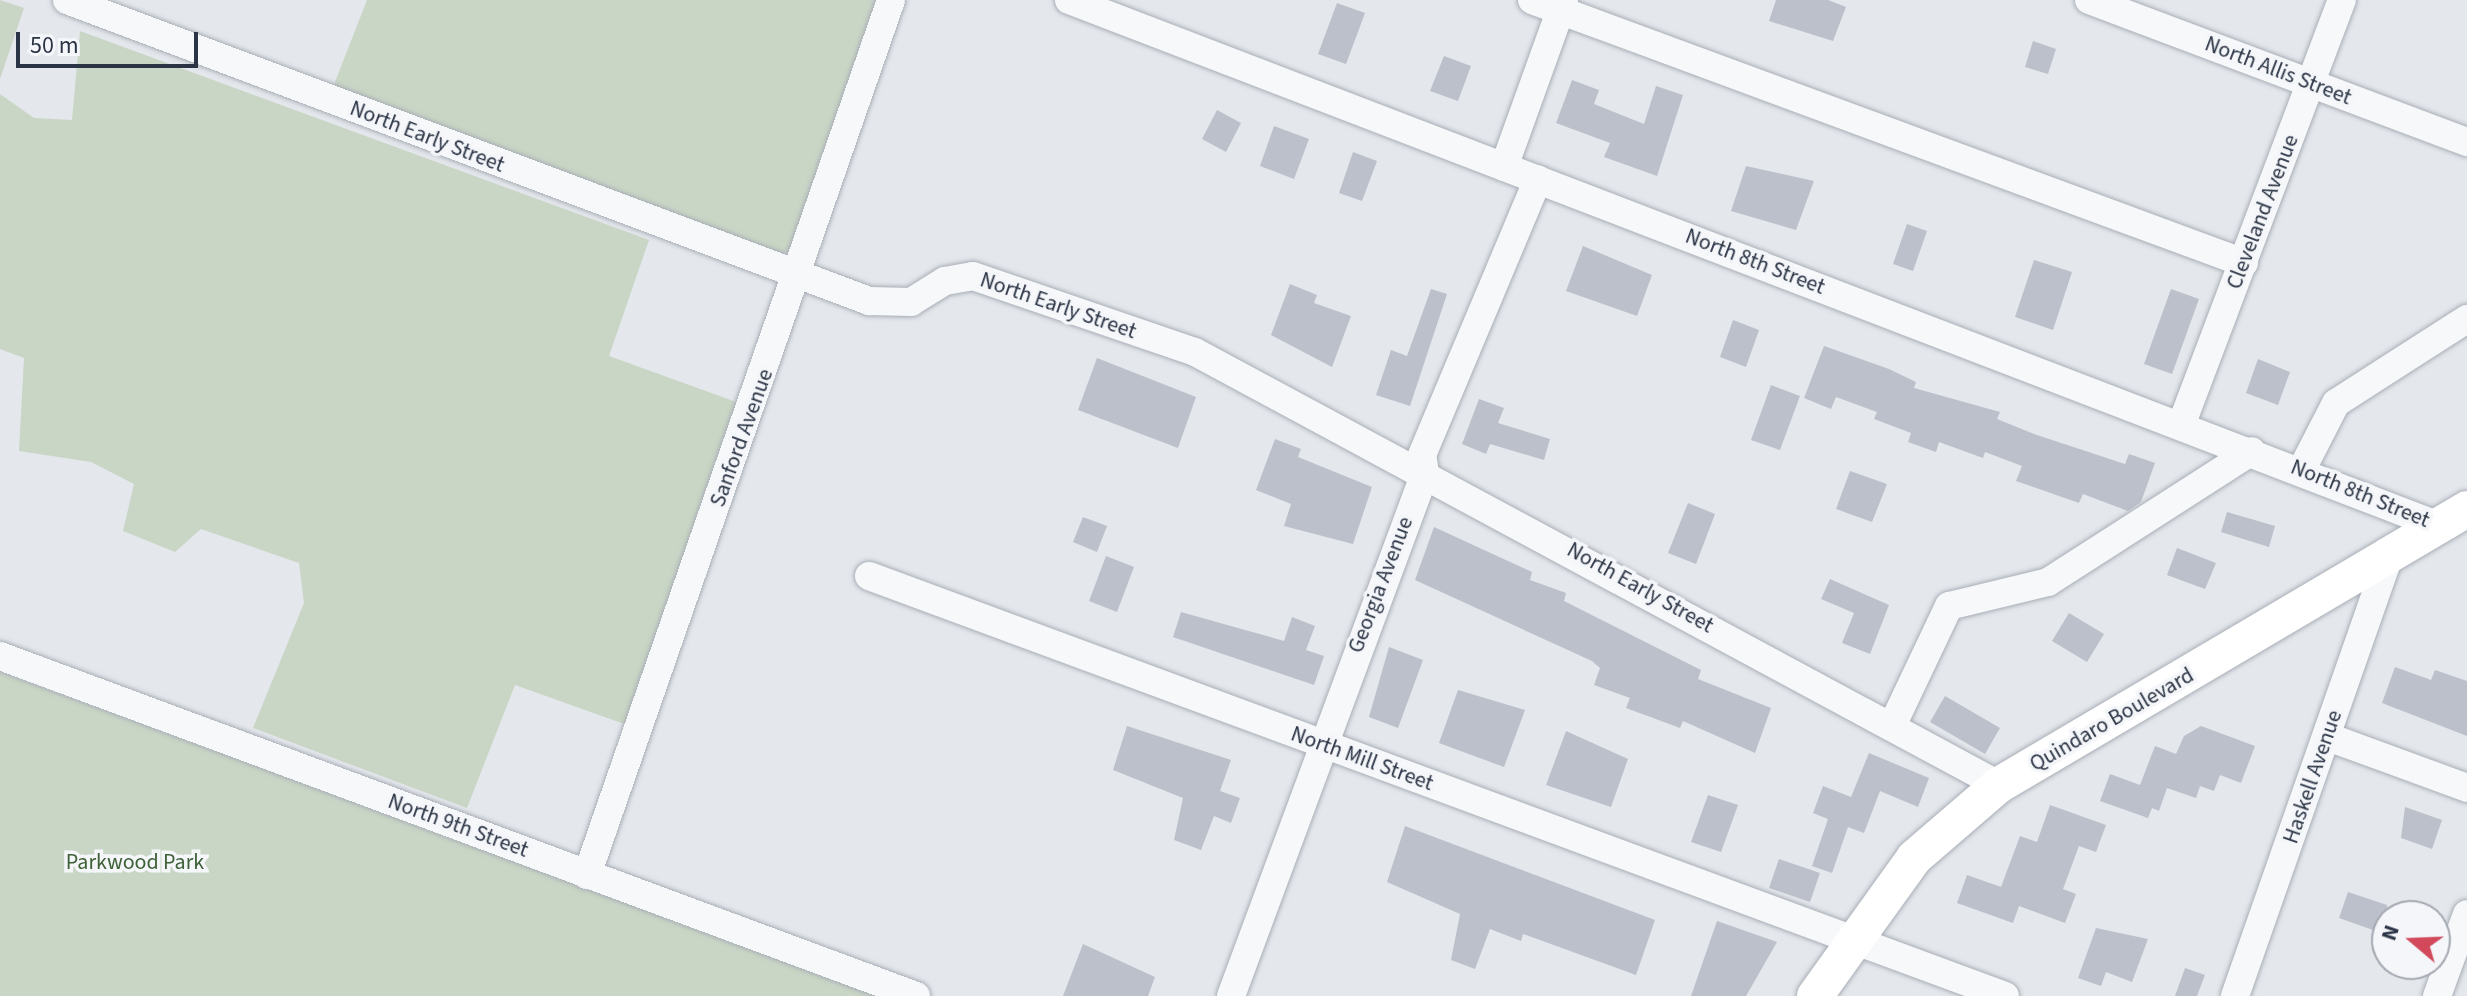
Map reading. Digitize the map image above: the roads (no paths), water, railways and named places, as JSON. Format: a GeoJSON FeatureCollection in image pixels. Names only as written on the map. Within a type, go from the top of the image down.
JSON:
{"type":"FeatureCollection","features":[{"type":"Feature","properties":{"kind":"main road","name":"Quindaro Boulevard"},"geometry":{"type":"LineString","coordinates":[[1815,996],[1914,858],[1999,785],[2453,518]]}},
{"type":"Feature","properties":{"kind":"street","name":"North Early Street"},"geometry":{"type":"LineString","coordinates":[[67,0],[799,279],[869,301],[911,302],[945,281],[973,276],[1195,352],[1425,473],[1999,785]]}},
{"type":"Feature","properties":{"kind":"street","name":"Sanford Avenue"},"geometry":{"type":"LineString","coordinates":[[587,875],[799,279],[891,0]]}},
{"type":"Feature","properties":{"kind":"street","name":"North 8th Street"},"geometry":{"type":"LineString","coordinates":[[1069,0],[2301,471],[2453,518]]}},
{"type":"Feature","properties":{"kind":"street"},"geometry":{"type":"LineString","coordinates":[[1532,0],[1562,5],[2244,263]]}},
{"type":"Feature","properties":{"kind":"street","name":"North Allis Street"},"geometry":{"type":"LineString","coordinates":[[2089,0],[2467,142]]}},
{"type":"Feature","properties":{"kind":"street","name":"Cleveland Avenue"},"geometry":{"type":"LineString","coordinates":[[2182,423],[2342,0]]}},
{"type":"Feature","properties":{"kind":"street"},"geometry":{"type":"LineString","coordinates":[[1504,167],[1562,5]]}},
{"type":"Feature","properties":{"kind":"street","name":"Georgia Avenue"},"geometry":{"type":"LineString","coordinates":[[1231,996],[1321,743],[1425,473],[1422,455],[1538,179]]}},
{"type":"Feature","properties":{"kind":"street"},"geometry":{"type":"LineString","coordinates":[[2301,471],[2336,403],[2467,319]]}},
{"type":"Feature","properties":{"kind":"street"},"geometry":{"type":"LineString","coordinates":[[1892,726],[1949,606],[2048,582],[2252,451]]}},
{"type":"Feature","properties":{"kind":"street","name":"Haskell Avenue"},"geometry":{"type":"LineString","coordinates":[[2235,996],[2389,556]]}},
{"type":"Feature","properties":{"kind":"street","name":"North Mill Street"},"geometry":{"type":"LineString","coordinates":[[869,576],[2005,996]]}},
{"type":"Feature","properties":{"kind":"street","name":"North 9th Street"},"geometry":{"type":"LineString","coordinates":[[0,656],[916,996]]}},
{"type":"Feature","properties":{"kind":"street"},"geometry":{"type":"LineString","coordinates":[[2328,737],[2467,788]]}},
{"type":"Feature","properties":{"kind":"street"},"geometry":{"type":"LineString","coordinates":[[2437,996],[2467,914]]}},
{"type":"Feature","properties":{"kind":"park label","name":"Parkwood Park"},"geometry":{"type":"Point","coordinates":[135,863]}}]}
